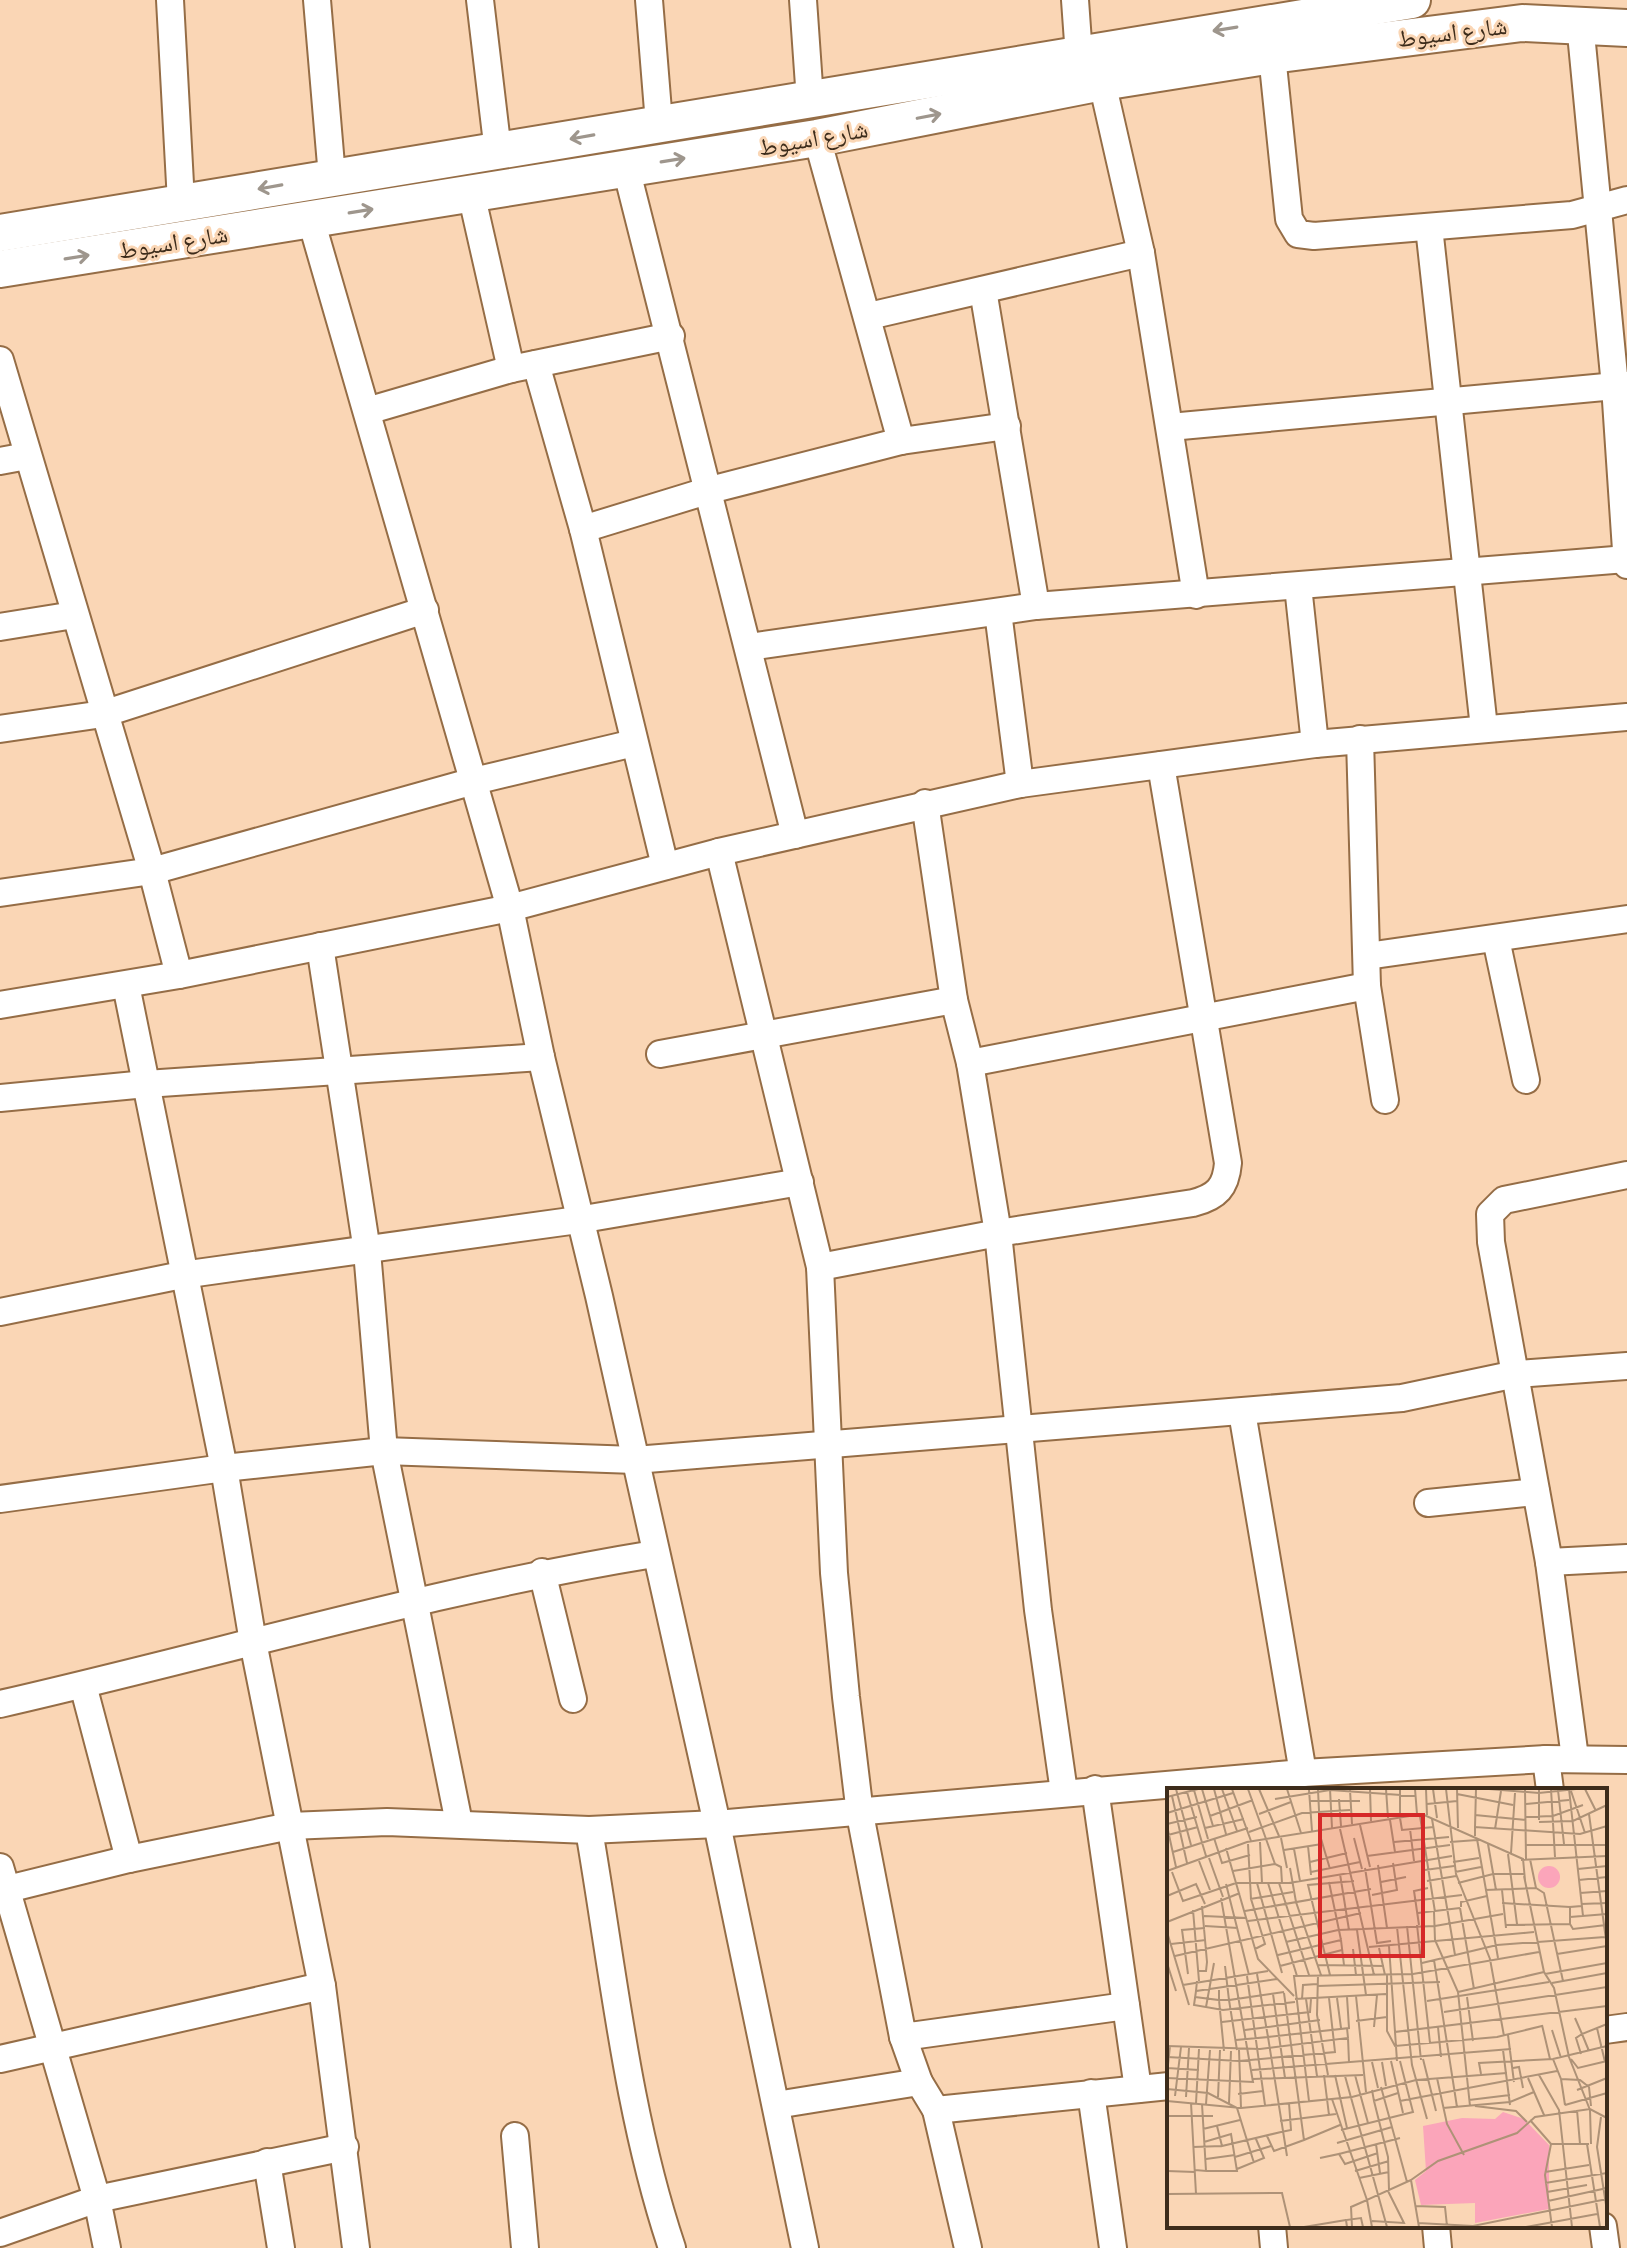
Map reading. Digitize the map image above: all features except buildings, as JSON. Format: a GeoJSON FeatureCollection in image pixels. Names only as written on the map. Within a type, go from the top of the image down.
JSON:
{"type":"FeatureCollection","features":[{"type":"Feature","properties":{"kind":"street"},"geometry":{"type":"LineString","coordinates":[[170,0],[181,202]]}},
{"type":"Feature","properties":{"kind":"street"},"geometry":{"type":"LineString","coordinates":[[317,0],[332,177]]}},
{"type":"Feature","properties":{"kind":"street"},"geometry":{"type":"LineString","coordinates":[[480,0],[498,152]]}},
{"type":"Feature","properties":{"kind":"street"},"geometry":{"type":"LineString","coordinates":[[649,0],[659,123]]}},
{"type":"Feature","properties":{"kind":"street"},"geometry":{"type":"LineString","coordinates":[[803,0],[810,100]]}},
{"type":"Feature","properties":{"kind":"street"},"geometry":{"type":"LineString","coordinates":[[1075,0],[1141,253],[1196,595]]}},
{"type":"Feature","properties":{"kind":"street","name":"شارع اسيوط"},"geometry":{"type":"LineString","coordinates":[[0,269],[817,138],[1274,25],[1412,0]]}},
{"type":"Feature","properties":{"kind":"street"},"geometry":{"type":"LineString","coordinates":[[749,647],[1036,606],[1469,570],[1627,561],[1621,385],[1597,210],[1580,23]]}},
{"type":"Feature","properties":{"kind":"street","name":"شارع اسيوط"},"geometry":{"type":"LineString","coordinates":[[1274,25],[1580,23],[1627,28]]}},
{"type":"Feature","properties":{"kind":"street"},"geometry":{"type":"LineString","coordinates":[[1274,25],[1289,219],[1298,234],[1314,236],[1572,215],[1627,200]]}},
{"type":"Feature","properties":{"kind":"street","name":"شارع اسيوط"},"geometry":{"type":"LineString","coordinates":[[0,233],[810,100],[1091,69]]}},
{"type":"Feature","properties":{"kind":"street"},"geometry":{"type":"LineString","coordinates":[[817,138],[869,316],[901,441]]}},
{"type":"Feature","properties":{"kind":"street"},"geometry":{"type":"LineString","coordinates":[[626,168],[795,835]]}},
{"type":"Feature","properties":{"kind":"street"},"geometry":{"type":"LineString","coordinates":[[471,193],[523,366],[583,529],[665,866]]}},
{"type":"Feature","properties":{"kind":"street"},"geometry":{"type":"LineString","coordinates":[[311,220],[510,908],[541,1057],[717,1824],[805,2248]]}},
{"type":"Feature","properties":{"kind":"street"},"geometry":{"type":"LineString","coordinates":[[1429,227],[1484,728]]}},
{"type":"Feature","properties":{"kind":"street"},"geometry":{"type":"LineString","coordinates":[[869,316],[1141,253]]}},
{"type":"Feature","properties":{"kind":"street"},"geometry":{"type":"LineString","coordinates":[[983,290],[1036,606]]}},
{"type":"Feature","properties":{"kind":"street"},"geometry":{"type":"LineString","coordinates":[[367,411],[523,366],[671,336]]}},
{"type":"Feature","properties":{"kind":"street"},"geometry":{"type":"LineString","coordinates":[[0,360],[152,871],[179,975]]}},
{"type":"Feature","properties":{"kind":"street"},"geometry":{"type":"LineString","coordinates":[[1170,427],[1450,398],[1621,385]]}},
{"type":"Feature","properties":{"kind":"street"},"geometry":{"type":"LineString","coordinates":[[583,529],[710,490],[901,441],[1007,426]]}},
{"type":"Feature","properties":{"kind":"street"},"geometry":{"type":"LineString","coordinates":[[0,461],[27,456]]}},
{"type":"Feature","properties":{"kind":"street"},"geometry":{"type":"LineString","coordinates":[[1298,586],[1315,744]]}},
{"type":"Feature","properties":{"kind":"street"},"geometry":{"type":"LineString","coordinates":[[0,729],[103,714],[425,610]]}},
{"type":"Feature","properties":{"kind":"street"},"geometry":{"type":"LineString","coordinates":[[998,612],[1020,784]]}},
{"type":"Feature","properties":{"kind":"street"},"geometry":{"type":"LineString","coordinates":[[0,627],[74,615]]}},
{"type":"Feature","properties":{"kind":"street"},"geometry":{"type":"LineString","coordinates":[[0,1005],[179,975],[510,908],[719,852],[925,803],[1020,784],[1360,739],[1627,717]]}},
{"type":"Feature","properties":{"kind":"street"},"geometry":{"type":"LineString","coordinates":[[1360,739],[1367,986],[1385,1100]]}},
{"type":"Feature","properties":{"kind":"street"},"geometry":{"type":"LineString","coordinates":[[0,893],[152,871],[474,781],[634,743]]}},
{"type":"Feature","properties":{"kind":"street"},"geometry":{"type":"LineString","coordinates":[[820,1267],[998,1233],[1193,1203],[1212,1198],[1221,1189],[1227,1178],[1228,1163],[1161,765]]}},
{"type":"Feature","properties":{"kind":"street"},"geometry":{"type":"LineString","coordinates":[[925,803],[954,1000],[970,1063],[998,1233],[1018,1427],[1064,1792]]}},
{"type":"Feature","properties":{"kind":"street"},"geometry":{"type":"LineString","coordinates":[[719,852],[820,1267],[834,1573],[860,1814],[903,2037],[919,2082],[936,2110],[968,2248]]}},
{"type":"Feature","properties":{"kind":"street"},"geometry":{"type":"LineString","coordinates":[[1367,956],[1627,919]]}},
{"type":"Feature","properties":{"kind":"street"},"geometry":{"type":"LineString","coordinates":[[1496,939],[1526,1080]]}},
{"type":"Feature","properties":{"kind":"street"},"geometry":{"type":"LineString","coordinates":[[320,946],[367,1251],[384,1451],[459,1823]]}},
{"type":"Feature","properties":{"kind":"street"},"geometry":{"type":"LineString","coordinates":[[126,985],[182,1275],[224,1468],[253,1642],[322,1986],[356,2248]]}},
{"type":"Feature","properties":{"kind":"street"},"geometry":{"type":"LineString","coordinates":[[970,1063],[1367,986]]}},
{"type":"Feature","properties":{"kind":"street"},"geometry":{"type":"LineString","coordinates":[[660,1054],[954,1000]]}},
{"type":"Feature","properties":{"kind":"street"},"geometry":{"type":"LineString","coordinates":[[0,1098],[146,1084],[541,1057]]}},
{"type":"Feature","properties":{"kind":"street"},"geometry":{"type":"LineString","coordinates":[[1575,1758],[1549,1562],[1491,1242],[1490,1214],[1504,1200],[1627,1175]]}},
{"type":"Feature","properties":{"kind":"street"},"geometry":{"type":"LineString","coordinates":[[0,1312],[182,1275],[578,1220],[800,1182]]}},
{"type":"Feature","properties":{"kind":"street"},"geometry":{"type":"LineString","coordinates":[[0,1499],[224,1468],[384,1451],[635,1460],[1402,1398],[1516,1374],[1627,1366]]}},
{"type":"Feature","properties":{"kind":"street"},"geometry":{"type":"LineString","coordinates":[[1242,1412],[1303,1773]]}},
{"type":"Feature","properties":{"kind":"street"},"geometry":{"type":"LineString","coordinates":[[1428,1503],[1536,1492]]}},
{"type":"Feature","properties":{"kind":"street"},"geometry":{"type":"LineString","coordinates":[[0,1704],[415,1599],[542,1572],[654,1554]]}},
{"type":"Feature","properties":{"kind":"street"},"geometry":{"type":"LineString","coordinates":[[1549,1562],[1627,1558]]}},
{"type":"Feature","properties":{"kind":"street"},"geometry":{"type":"LineString","coordinates":[[542,1572],[573,1699]]}},
{"type":"Feature","properties":{"kind":"street"},"geometry":{"type":"LineString","coordinates":[[83,1685],[129,1859]]}},
{"type":"Feature","properties":{"kind":"street"},"geometry":{"type":"LineString","coordinates":[[1546,1759],[1550,1788]]}},
{"type":"Feature","properties":{"kind":"street"},"geometry":{"type":"LineString","coordinates":[[107,2248],[97,2199],[2,1883],[290,1826],[459,1823],[589,1830],[717,1824],[860,1814],[1095,1789],[1215,1785],[1303,1773],[1379,1781],[1546,1759],[1627,1760]]}},
{"type":"Feature","properties":{"kind":"street"},"geometry":{"type":"LineString","coordinates":[[1095,1789],[1138,2089]]}},
{"type":"Feature","properties":{"kind":"street"},"geometry":{"type":"LineString","coordinates":[[589,1830],[639,2124],[672,2248]]}},
{"type":"Feature","properties":{"kind":"street"},"geometry":{"type":"LineString","coordinates":[[0,2059],[322,1986]]}},
{"type":"Feature","properties":{"kind":"street"},"geometry":{"type":"LineString","coordinates":[[903,2037],[1126,2006]]}},
{"type":"Feature","properties":{"kind":"street"},"geometry":{"type":"LineString","coordinates":[[1607,2030],[1627,2027]]}},
{"type":"Feature","properties":{"kind":"street"},"geometry":{"type":"LineString","coordinates":[[776,2105],[919,2082]]}},
{"type":"Feature","properties":{"kind":"street"},"geometry":{"type":"LineString","coordinates":[[936,2110],[1167,2086]]}},
{"type":"Feature","properties":{"kind":"street"},"geometry":{"type":"LineString","coordinates":[[1091,2093],[1113,2248]]}},
{"type":"Feature","properties":{"kind":"street"},"geometry":{"type":"LineString","coordinates":[[515,2136],[525,2248]]}},
{"type":"Feature","properties":{"kind":"street"},"geometry":{"type":"LineString","coordinates":[[0,2233],[97,2199],[345,2147]]}},
{"type":"Feature","properties":{"kind":"street"},"geometry":{"type":"LineString","coordinates":[[267,2162],[281,2248]]}},
{"type":"Feature","properties":{"kind":"street"},"geometry":{"type":"LineString","coordinates":[[1272,2228],[1274,2248]]}},
{"type":"Feature","properties":{"kind":"street"},"geometry":{"type":"LineString","coordinates":[[1436,2228],[1438,2248]]}},
{"type":"Feature","properties":{"kind":"street"},"geometry":{"type":"LineString","coordinates":[[1603,2228],[1606,2248]]}}]}
